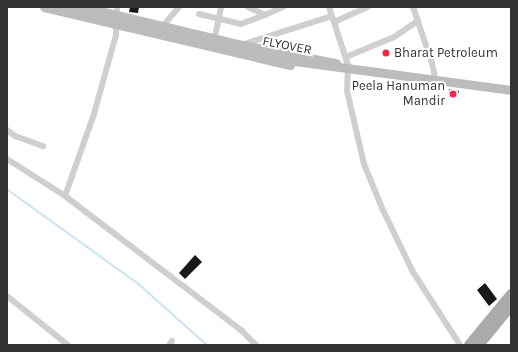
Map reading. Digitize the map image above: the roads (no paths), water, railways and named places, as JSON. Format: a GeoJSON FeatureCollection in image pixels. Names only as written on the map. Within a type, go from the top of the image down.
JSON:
{"type":"FeatureCollection","features":[{"type":"Feature","properties":{"kind":"main road"},"geometry":{"type":"LineString","coordinates":[[44,7],[215,49],[287,64],[348,65]]}},
{"type":"Feature","properties":{"kind":"main road","name":"FLYOVER"},"geometry":{"type":"LineString","coordinates":[[63,7],[287,60],[511,90]]}},
{"type":"Feature","properties":{"kind":"main road"},"geometry":{"type":"LineString","coordinates":[[83,7],[117,11],[163,26],[243,45],[511,94]]}},
{"type":"Feature","properties":{"kind":"main road"},"geometry":{"type":"LineString","coordinates":[[436,81],[511,87]]}},
{"type":"Feature","properties":{"kind":"main road"},"geometry":{"type":"LineString","coordinates":[[469,345],[511,294]]}},
{"type":"Feature","properties":{"kind":"main road"},"geometry":{"type":"LineString","coordinates":[[479,345],[511,306]]}},
{"type":"Feature","properties":{"kind":"street"},"geometry":{"type":"LineString","coordinates":[[163,26],[179,7]]}},
{"type":"Feature","properties":{"kind":"street"},"geometry":{"type":"LineString","coordinates":[[215,49],[214,38],[221,7]]}},
{"type":"Feature","properties":{"kind":"street"},"geometry":{"type":"LineString","coordinates":[[248,7],[257,8],[265,15]]}},
{"type":"Feature","properties":{"kind":"street"},"geometry":{"type":"LineString","coordinates":[[199,14],[241,24],[282,7]]}},
{"type":"Feature","properties":{"kind":"street"},"geometry":{"type":"LineString","coordinates":[[329,7],[348,65],[347,91],[352,119],[364,164],[375,192],[414,272],[460,345]]}},
{"type":"Feature","properties":{"kind":"street"},"geometry":{"type":"LineString","coordinates":[[243,45],[333,19],[368,7]]}},
{"type":"Feature","properties":{"kind":"street"},"geometry":{"type":"LineString","coordinates":[[413,7],[436,81]]}},
{"type":"Feature","properties":{"kind":"street"},"geometry":{"type":"LineString","coordinates":[[65,196],[94,114],[117,25],[117,11]]}},
{"type":"Feature","properties":{"kind":"street"},"geometry":{"type":"LineString","coordinates":[[348,65],[394,38],[418,21]]}},
{"type":"Feature","properties":{"kind":"street"},"geometry":{"type":"LineString","coordinates":[[7,130],[15,136],[43,146]]}},
{"type":"Feature","properties":{"kind":"street"},"geometry":{"type":"LineString","coordinates":[[7,159],[65,196],[242,331],[256,345]]}},
{"type":"Feature","properties":{"kind":"street"},"geometry":{"type":"LineString","coordinates":[[7,296],[68,345]]}},
{"type":"Feature","properties":{"kind":"waterway"},"geometry":{"type":"LineString","coordinates":[[7,189],[140,285],[207,345]]}},
{"type":"Feature","properties":{"kind":"place","name":"Bharat Petroleum"},"geometry":{"type":"Point","coordinates":[386,53]}},
{"type":"Feature","properties":{"kind":"place","name":"Peela Hanuman Mandir"},"geometry":{"type":"Point","coordinates":[453,94]}}]}
